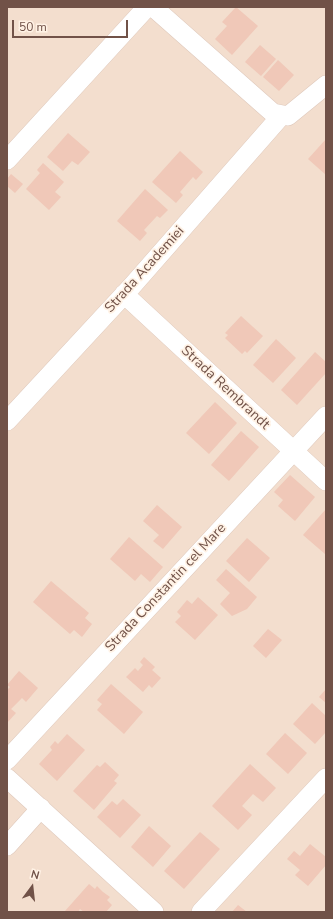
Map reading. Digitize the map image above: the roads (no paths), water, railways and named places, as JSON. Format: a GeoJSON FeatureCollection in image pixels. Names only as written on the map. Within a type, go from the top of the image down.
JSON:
{"type":"FeatureCollection","features":[{"type":"Feature","properties":{"kind":"street"},"geometry":{"type":"LineString","coordinates":[[7,160],[147,7]]}},
{"type":"Feature","properties":{"kind":"street"},"geometry":{"type":"LineString","coordinates":[[153,7],[273,113],[281,116],[288,116],[326,85]]}},
{"type":"Feature","properties":{"kind":"street","name":"Strada Academiei"},"geometry":{"type":"LineString","coordinates":[[7,421],[124,294],[281,116]]}},
{"type":"Feature","properties":{"kind":"street","name":"Strada Rembrandt"},"geometry":{"type":"LineString","coordinates":[[124,294],[326,481]]}},
{"type":"Feature","properties":{"kind":"street","name":"Strada Constantin cel Mare"},"geometry":{"type":"LineString","coordinates":[[7,760],[326,416]]}},
{"type":"Feature","properties":{"kind":"street"},"geometry":{"type":"LineString","coordinates":[[7,778],[42,808],[154,912]]}},
{"type":"Feature","properties":{"kind":"street"},"geometry":{"type":"LineString","coordinates":[[201,912],[326,778]]}},
{"type":"Feature","properties":{"kind":"street"},"geometry":{"type":"LineString","coordinates":[[7,846],[42,808]]}}]}
